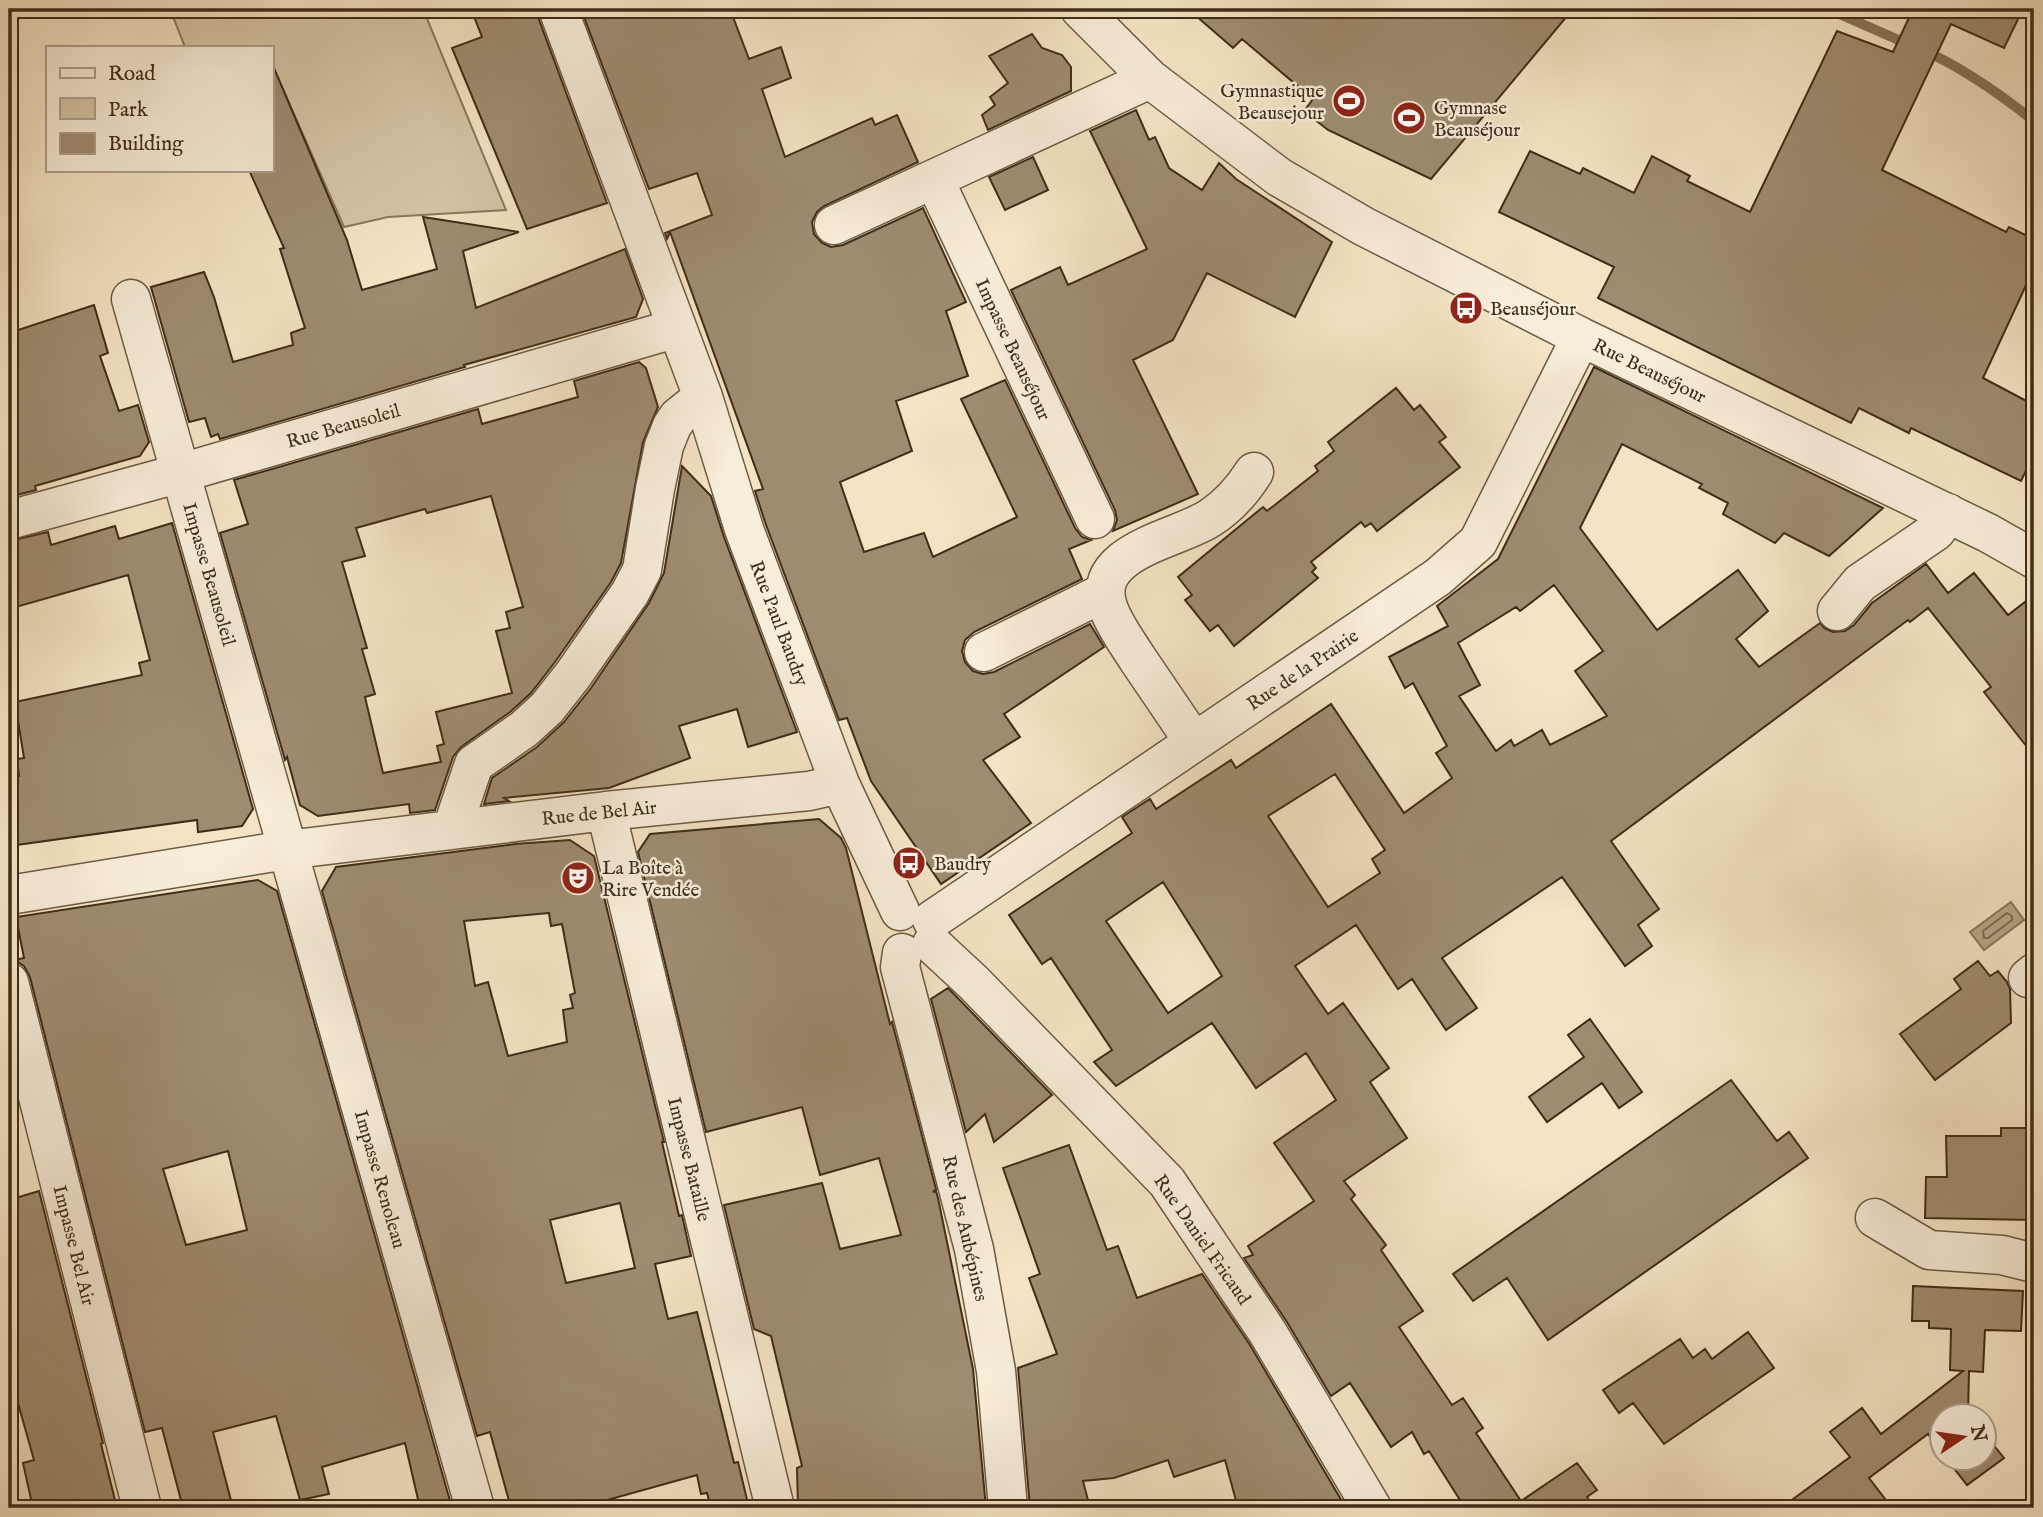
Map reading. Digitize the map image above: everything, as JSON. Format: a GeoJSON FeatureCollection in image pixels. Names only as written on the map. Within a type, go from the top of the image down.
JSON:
{"type":"FeatureCollection","features":[{"type":"Feature","properties":{"kind":"street","name":"Rue Paul Baudry"},"geometry":{"type":"LineString","coordinates":[[558,9],[703,397],[744,529],[841,784],[917,932]]}},
{"type":"Feature","properties":{"kind":"street","name":"Rue Beauséjour"},"geometry":{"type":"LineString","coordinates":[[1080,9],[1150,79],[1279,177],[1363,226],[1581,337],[1948,513],[2034,559]]}},
{"type":"Feature","properties":{"kind":"street"},"geometry":{"type":"LineString","coordinates":[[834,225],[1150,79]]}},
{"type":"Feature","properties":{"kind":"street","name":"Impasse Beauséjour"},"geometry":{"type":"LineString","coordinates":[[934,179],[1095,520]]}},
{"type":"Feature","properties":{"kind":"street","name":"Impasse Beausoleil"},"geometry":{"type":"LineString","coordinates":[[131,299],[287,850]]}},
{"type":"Feature","properties":{"kind":"street","name":"Rue Beausoleil"},"geometry":{"type":"LineString","coordinates":[[9,520],[677,328]]}},
{"type":"Feature","properties":{"kind":"street","name":"Rue de la Prairie"},"geometry":{"type":"LineString","coordinates":[[917,932],[1438,577],[1478,542],[1581,337]]}},
{"type":"Feature","properties":{"kind":"street"},"geometry":{"type":"LineString","coordinates":[[458,828],[456,817],[474,764],[547,708],[630,593],[642,570],[654,489],[664,446],[678,417],[703,397]]}},
{"type":"Feature","properties":{"kind":"street"},"geometry":{"type":"LineString","coordinates":[[1194,742],[1123,635],[1108,606],[1105,592],[1108,577],[1125,558],[1208,520],[1228,505],[1254,472]]}},
{"type":"Feature","properties":{"kind":"street"},"geometry":{"type":"LineString","coordinates":[[1838,611],[1860,583],[1936,531],[1948,513]]}},
{"type":"Feature","properties":{"kind":"street"},"geometry":{"type":"LineString","coordinates":[[984,652],[1105,592]]}},
{"type":"Feature","properties":{"kind":"street","name":"Rue de Bel Air"},"geometry":{"type":"LineString","coordinates":[[9,895],[287,850],[606,811],[808,791],[841,784]]}},
{"type":"Feature","properties":{"kind":"street","name":"Impasse Bataille"},"geometry":{"type":"LineString","coordinates":[[606,811],[775,1508]]}},
{"type":"Feature","properties":{"kind":"street","name":"Impasse Renoleau"},"geometry":{"type":"LineString","coordinates":[[287,850],[475,1508]]}},
{"type":"Feature","properties":{"kind":"street","name":"Rue des Aubépines"},"geometry":{"type":"LineString","coordinates":[[917,932],[901,967],[974,1249],[996,1371],[1008,1508]]}},
{"type":"Feature","properties":{"kind":"street","name":"Rue Daniel Fricaud"},"geometry":{"type":"LineString","coordinates":[[917,932],[973,982],[1167,1182],[1269,1333],[1372,1508]]}},
{"type":"Feature","properties":{"kind":"street","name":"Impasse Bel Air"},"geometry":{"type":"LineString","coordinates":[[9,982],[142,1508]]}},
{"type":"Feature","properties":{"kind":"street"},"geometry":{"type":"LineString","coordinates":[[1875,1218],[1929,1250],[2002,1255],[2034,1263]]}},
{"type":"Feature","properties":{"kind":"green space"},"geometry":{"type":"Polygon","coordinates":[[[170,9],[423,9],[506,210],[388,217],[344,227],[282,87],[273,89],[273,46],[185,46],[170,9]]]}},
{"type":"Feature","properties":{"kind":"water"},"geometry":{"type":"Polygon","coordinates":[[[2011,902],[2024,920],[1984,950],[1970,932],[2011,902]]]}},
{"type":"Feature","properties":{"kind":"building"},"geometry":{"type":"Polygon","coordinates":[[[471,9],[537,9],[607,203],[527,229],[452,48],[482,37],[471,9]]]}},
{"type":"Feature","properties":{"kind":"building"},"geometry":{"type":"Polygon","coordinates":[[[581,9],[730,9],[749,59],[781,47],[791,78],[762,89],[785,157],[872,118],[875,125],[897,115],[918,162],[824,206],[812,222],[814,234],[822,243],[831,247],[843,245],[923,208],[966,302],[946,311],[968,376],[896,401],[912,451],[840,482],[864,552],[924,533],[933,557],[1017,517],[961,399],[1005,380],[1075,528],[1082,537],[1091,540],[1069,549],[1082,579],[974,632],[965,640],[962,651],[965,662],[973,671],[983,674],[994,672],[1090,624],[1104,647],[1004,714],[1020,737],[983,760],[1031,823],[941,884],[871,781],[847,718],[839,720],[765,522],[755,491],[763,489],[670,232],[667,239],[665,233],[712,215],[697,173],[649,189],[581,9]]]}},
{"type":"Feature","properties":{"kind":"building","name":"Gymnase Beauséjour"},"geometry":{"type":"Polygon","coordinates":[[[1188,9],[1573,9],[1431,179],[1328,130],[1304,111],[1313,99],[1242,39],[1233,48],[1188,9]]]}},
{"type":"Feature","properties":{"kind":"building"},"geometry":{"type":"Polygon","coordinates":[[[1913,9],[2023,9],[2004,48],[1951,24],[1882,170],[2006,232],[2009,227],[2034,239],[2034,268],[1983,378],[2034,405],[2034,454],[2021,481],[1911,428],[1909,433],[1859,408],[1851,423],[1598,298],[1614,267],[1499,212],[1530,151],[1580,174],[1583,168],[1634,193],[1652,156],[1690,176],[1687,181],[1750,212],[1837,31],[1893,52],[1913,9]]]}},
{"type":"Feature","properties":{"kind":"building"},"geometry":{"type":"Polygon","coordinates":[[[1032,34],[1042,48],[1062,55],[1071,67],[1071,91],[988,130],[982,115],[995,105],[990,97],[1008,83],[989,56],[1032,34]]]}},
{"type":"Feature","properties":{"kind":"building"},"geometry":{"type":"Polygon","coordinates":[[[273,66],[347,240],[362,290],[437,269],[423,217],[519,232],[463,251],[476,308],[625,249],[643,299],[636,317],[464,365],[465,367],[220,439],[218,434],[211,437],[205,418],[189,422],[151,287],[204,272],[233,362],[293,345],[291,333],[305,328],[280,249],[284,248],[250,172],[273,172],[273,66]]]}},
{"type":"Feature","properties":{"kind":"building"},"geometry":{"type":"Polygon","coordinates":[[[1136,110],[1149,140],[1155,137],[1169,168],[1202,190],[1219,163],[1236,179],[1332,242],[1295,317],[1207,273],[1173,340],[1133,360],[1198,494],[1113,531],[1117,520],[1115,510],[1011,290],[1060,267],[1068,285],[1147,249],[1090,131],[1136,110]]]}},
{"type":"Feature","properties":{"kind":"building"},"geometry":{"type":"Polygon","coordinates":[[[1033,157],[1048,190],[1005,210],[989,177],[1033,157]]]}},
{"type":"Feature","properties":{"kind":"building"},"geometry":{"type":"Polygon","coordinates":[[[94,305],[108,353],[100,356],[119,411],[138,405],[149,442],[140,456],[35,486],[36,490],[9,497],[9,333],[94,305]]]}},
{"type":"Feature","properties":{"kind":"building"},"geometry":{"type":"Polygon","coordinates":[[[639,362],[646,368],[658,407],[643,442],[621,563],[611,582],[531,693],[510,712],[461,747],[453,757],[435,810],[410,813],[409,804],[318,816],[300,805],[220,533],[248,524],[234,480],[478,409],[482,424],[578,397],[574,381],[639,362]],[[491,496],[427,513],[425,509],[356,528],[365,556],[342,562],[367,648],[362,649],[375,694],[365,697],[383,773],[441,762],[437,746],[444,744],[436,712],[512,693],[496,631],[510,628],[506,612],[523,607],[491,496]]]}},
{"type":"Feature","properties":{"kind":"building"},"geometry":{"type":"Polygon","coordinates":[[[1594,367],[1883,508],[1829,556],[1784,533],[1775,543],[1723,514],[1728,503],[1699,488],[1702,484],[1622,444],[1580,528],[1657,630],[1738,570],[1768,611],[1736,639],[1759,667],[1820,623],[1833,632],[1845,631],[1854,625],[1872,603],[1926,564],[1948,593],[1974,573],[2008,615],[2034,595],[2034,756],[1984,692],[1991,687],[1928,608],[1910,622],[1908,620],[1611,841],[1659,909],[1638,925],[1652,946],[1625,966],[1562,877],[1442,958],[1477,1008],[1446,1030],[1412,979],[1398,989],[1356,925],[1295,966],[1328,1014],[1343,1003],[1389,1068],[1370,1082],[1407,1138],[1344,1181],[1355,1195],[1351,1199],[1386,1245],[1381,1250],[1423,1311],[1399,1327],[1452,1405],[1463,1398],[1483,1428],[1476,1433],[1521,1501],[1577,1463],[1597,1490],[1587,1497],[1595,1508],[1465,1508],[1429,1451],[1424,1454],[1412,1432],[1391,1447],[1350,1383],[1331,1396],[1287,1322],[1244,1258],[1253,1255],[1248,1246],[1314,1201],[1274,1143],[1336,1100],[1306,1053],[1256,1088],[1212,1023],[1116,1086],[1094,1062],[1112,1050],[1051,958],[1042,964],[1009,915],[1132,833],[1122,817],[1150,799],[1156,809],[1231,760],[1236,768],[1331,704],[1404,813],[1452,778],[1436,753],[1447,746],[1413,683],[1405,688],[1389,657],[1448,626],[1437,606],[1498,559],[1594,367]],[[1554,585],[1520,611],[1516,607],[1458,643],[1480,685],[1459,696],[1496,751],[1511,740],[1514,746],[1542,730],[1550,745],[1607,716],[1575,671],[1603,651],[1554,585]],[[1335,774],[1268,816],[1328,907],[1380,873],[1372,859],[1385,850],[1335,774]],[[1163,882],[1106,921],[1168,1013],[1222,976],[1163,882]]]}},
{"type":"Feature","properties":{"kind":"building"},"geometry":{"type":"Polygon","coordinates":[[[1396,388],[1414,410],[1420,405],[1446,437],[1439,442],[1460,467],[1377,531],[1371,523],[1365,527],[1361,522],[1311,562],[1316,568],[1312,572],[1318,578],[1234,646],[1218,625],[1210,631],[1185,600],[1192,595],[1178,577],[1263,507],[1267,511],[1318,471],[1315,466],[1334,451],[1328,442],[1396,388]]]}},
{"type":"Feature","properties":{"kind":"building"},"geometry":{"type":"Polygon","coordinates":[[[682,466],[711,496],[797,732],[748,747],[737,709],[679,726],[690,758],[609,788],[504,798],[509,801],[484,804],[492,778],[537,747],[564,722],[591,688],[649,603],[664,573],[682,466]]]}},
{"type":"Feature","properties":{"kind":"building"},"geometry":{"type":"Polygon","coordinates":[[[172,523],[253,809],[242,826],[198,832],[197,820],[9,846],[9,778],[19,776],[17,759],[24,758],[15,702],[142,675],[139,663],[150,660],[128,575],[9,609],[9,541],[48,532],[51,545],[115,526],[119,539],[172,523]]]}},
{"type":"Feature","properties":{"kind":"building"},"geometry":{"type":"Polygon","coordinates":[[[819,819],[841,838],[846,848],[890,1024],[892,1022],[936,1189],[933,1192],[936,1191],[938,1198],[973,1369],[986,1508],[798,1508],[797,1468],[802,1466],[771,1336],[754,1329],[724,1205],[822,1183],[840,1249],[901,1235],[879,1158],[820,1175],[802,1107],[706,1132],[638,852],[650,834],[819,819]]]}},
{"type":"Feature","properties":{"kind":"building"},"geometry":{"type":"Polygon","coordinates":[[[570,840],[594,856],[664,1142],[679,1216],[682,1215],[691,1256],[655,1264],[668,1319],[697,1312],[734,1463],[738,1462],[749,1508],[711,1508],[707,1493],[701,1494],[697,1475],[593,1504],[594,1508],[511,1508],[490,1432],[477,1436],[322,891],[336,867],[515,844],[570,840]],[[549,913],[464,921],[475,986],[488,982],[508,1056],[567,1042],[563,1010],[573,1008],[570,995],[575,993],[562,924],[551,926],[549,913]],[[620,1203],[550,1220],[566,1283],[635,1268],[620,1203]]]}},
{"type":"Feature","properties":{"kind":"building"},"geometry":{"type":"Polygon","coordinates":[[[258,880],[277,891],[452,1508],[420,1508],[405,1443],[322,1467],[329,1494],[300,1500],[276,1416],[213,1432],[233,1508],[183,1508],[162,1428],[145,1432],[30,977],[24,966],[16,961],[9,961],[24,958],[16,917],[258,880]],[[228,1151],[163,1169],[186,1245],[247,1230],[228,1151]]]}},
{"type":"Feature","properties":{"kind":"building"},"geometry":{"type":"Polygon","coordinates":[[[1978,961],[1990,976],[1998,971],[2007,982],[2010,989],[2011,1023],[1935,1080],[1900,1034],[1961,989],[1954,979],[1978,961]]]}},
{"type":"Feature","properties":{"kind":"building"},"geometry":{"type":"Polygon","coordinates":[[[948,988],[1052,1095],[994,1142],[985,1114],[966,1132],[931,999],[948,988]]]}},
{"type":"Feature","properties":{"kind":"building"},"geometry":{"type":"Polygon","coordinates":[[[1590,1019],[1642,1092],[1619,1108],[1602,1083],[1547,1122],[1529,1097],[1584,1057],[1568,1035],[1590,1019]]]}},
{"type":"Feature","properties":{"kind":"building"},"geometry":{"type":"Polygon","coordinates":[[[1731,1080],[1777,1141],[1789,1132],[1808,1158],[1548,1340],[1507,1278],[1473,1301],[1453,1274],[1731,1080]]]}},
{"type":"Feature","properties":{"kind":"building"},"geometry":{"type":"Polygon","coordinates":[[[2001,1128],[2034,1128],[2034,1220],[1925,1218],[1926,1177],[1947,1177],[1946,1136],[2001,1136],[2001,1128]]]}},
{"type":"Feature","properties":{"kind":"building"},"geometry":{"type":"Polygon","coordinates":[[[1069,1145],[1107,1250],[1118,1246],[1137,1298],[1202,1274],[1250,1345],[1346,1508],[1238,1508],[1225,1460],[1174,1477],[1168,1460],[1114,1478],[1083,1481],[1090,1508],[1030,1508],[1018,1368],[1057,1354],[1029,1278],[1040,1274],[1003,1168],[1069,1145]]]}},
{"type":"Feature","properties":{"kind":"building"},"geometry":{"type":"Polygon","coordinates":[[[39,1191],[117,1508],[33,1508],[23,1463],[34,1460],[9,1371],[9,1200],[39,1191]]]}},
{"type":"Feature","properties":{"kind":"building"},"geometry":{"type":"Polygon","coordinates":[[[1913,1286],[2023,1291],[2021,1331],[1985,1330],[1983,1372],[1969,1371],[1968,1402],[1927,1402],[1927,1435],[1869,1478],[1892,1508],[1781,1508],[1850,1457],[1830,1432],[1862,1408],[1881,1434],[1963,1371],[1950,1370],[1951,1329],[1929,1328],[1929,1321],[1912,1321],[1913,1286]]]}},
{"type":"Feature","properties":{"kind":"building"},"geometry":{"type":"Polygon","coordinates":[[[1748,1332],[1774,1368],[1664,1444],[1633,1403],[1619,1413],[1603,1390],[1680,1339],[1693,1358],[1705,1349],[1712,1359],[1748,1332]]]}},
{"type":"Feature","properties":{"kind":"building"},"geometry":{"type":"Polygon","coordinates":[[[1997,1449],[2004,1458],[1997,1463],[1997,1449]]]}},
{"type":"Feature","properties":{"kind":"building"},"geometry":{"type":"Polygon","coordinates":[[[1957,1472],[1985,1472],[1967,1485],[1957,1472]]]}},
{"type":"Feature","properties":{"kind":"waterway"},"geometry":{"type":"LineString","coordinates":[[1828,9],[1910,45]]}},
{"type":"Feature","properties":{"kind":"waterway"},"geometry":{"type":"LineString","coordinates":[[1925,51],[1982,83],[2034,121]]}},
{"type":"Feature","properties":{"kind":"place","name":"Gymnastique Beausejour"},"geometry":{"type":"Point","coordinates":[1349,101]}},
{"type":"Feature","properties":{"kind":"place","name":"Gymnase Beauséjour"},"geometry":{"type":"Point","coordinates":[1409,118]}},
{"type":"Feature","properties":{"kind":"place","name":"Beauséjour"},"geometry":{"type":"Point","coordinates":[1466,308]}},
{"type":"Feature","properties":{"kind":"place","name":"Baudry"},"geometry":{"type":"Point","coordinates":[909,863]}},
{"type":"Feature","properties":{"kind":"place","name":"La Boîte à Rire Vendée"},"geometry":{"type":"Point","coordinates":[578,878]}}]}
